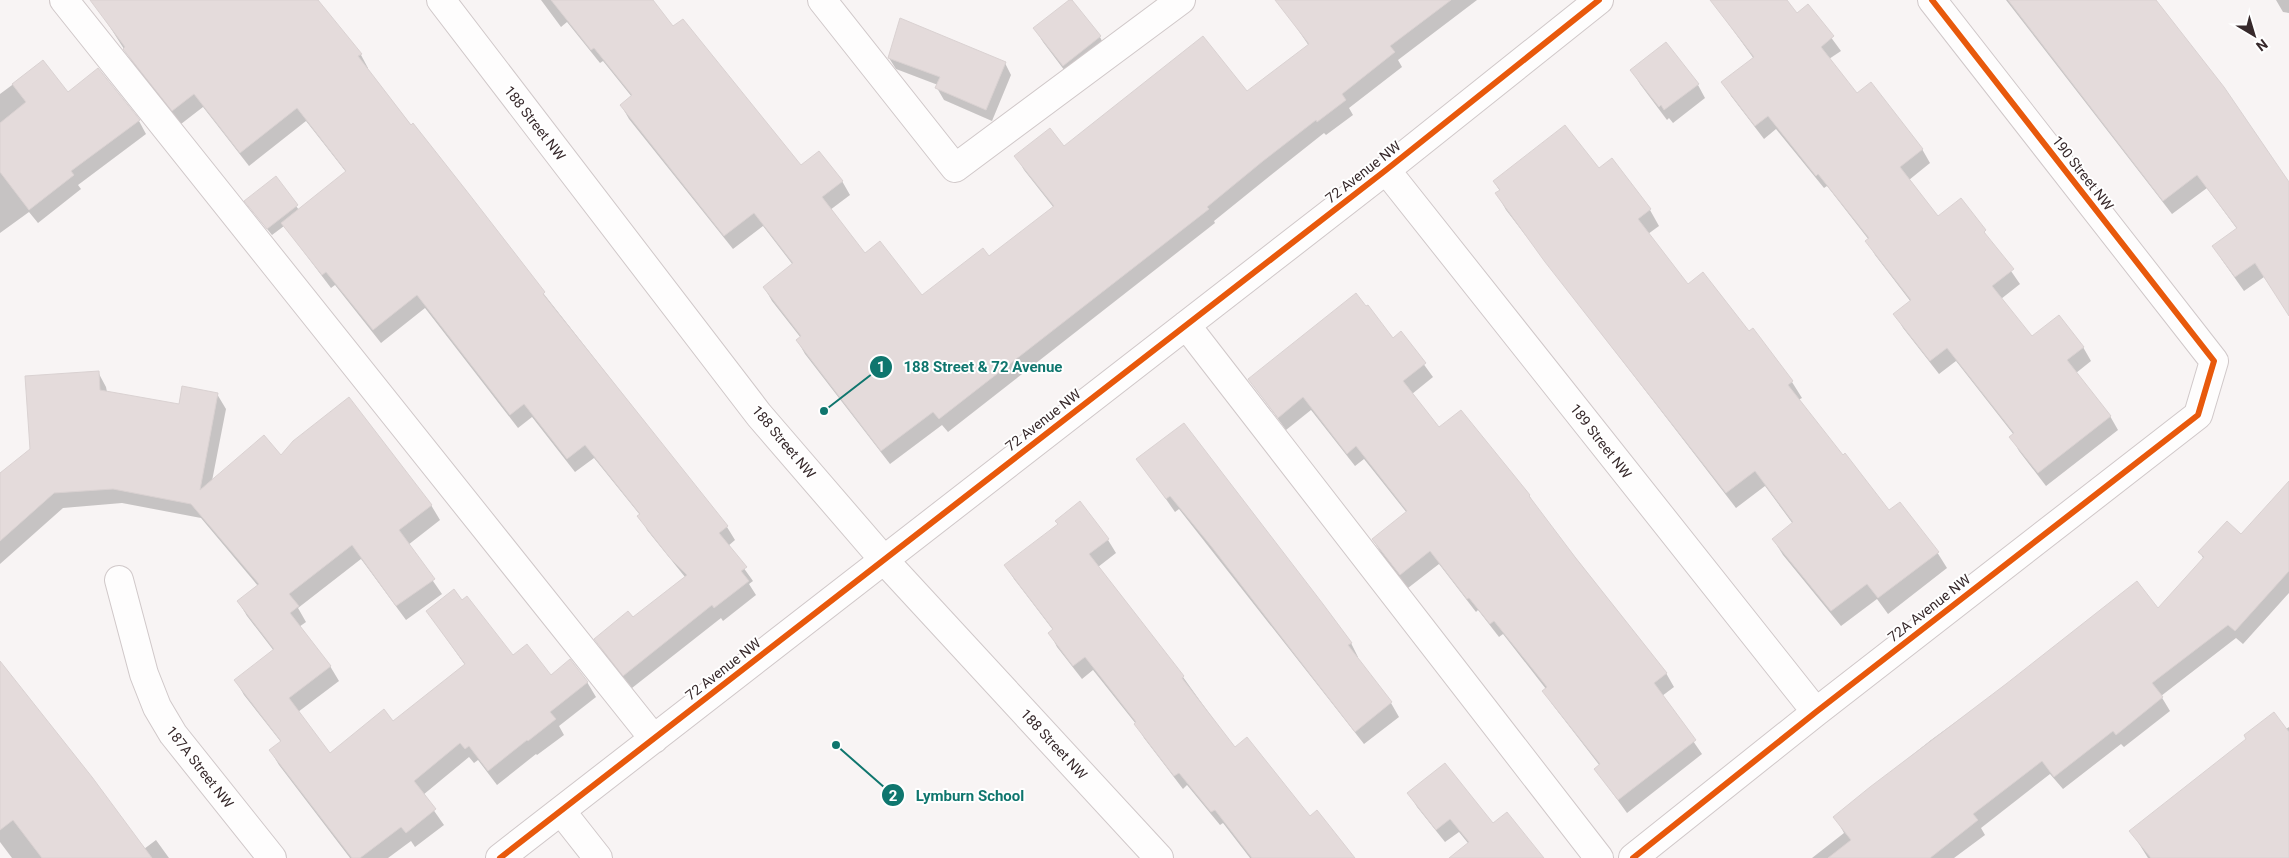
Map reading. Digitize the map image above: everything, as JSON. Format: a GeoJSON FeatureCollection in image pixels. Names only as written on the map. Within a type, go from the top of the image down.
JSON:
{"type":"FeatureCollection","features":[{"type":"Feature","properties":{"kind":"street"},"geometry":{"type":"LineString","coordinates":[[64,0],[654,739]]}},
{"type":"Feature","properties":{"kind":"street","name":"188 Street NW"},"geometry":{"type":"LineString","coordinates":[[440,0],[759,415],[884,560],[1159,858]]}},
{"type":"Feature","properties":{"kind":"street"},"geometry":{"type":"LineString","coordinates":[[822,0],[954,168],[1181,0]]}},
{"type":"Feature","properties":{"kind":"street","name":"72 Avenue NW"},"geometry":{"type":"LineString","coordinates":[[500,858],[1386,170],[1600,0]]}},
{"type":"Feature","properties":{"kind":"street","name":"190 Street NW"},"geometry":{"type":"LineString","coordinates":[[1932,0],[2214,360]]}},
{"type":"Feature","properties":{"kind":"street","name":"189 Street NW"},"geometry":{"type":"LineString","coordinates":[[1386,170],[1816,712]]}},
{"type":"Feature","properties":{"kind":"street"},"geometry":{"type":"LineString","coordinates":[[1186,325],[1599,858]]}},
{"type":"Feature","properties":{"kind":"street","name":"72A Avenue NW"},"geometry":{"type":"LineString","coordinates":[[1633,858],[1816,712],[2198,415],[2214,360]]}},
{"type":"Feature","properties":{"kind":"street","name":"187A Street NW"},"geometry":{"type":"LineString","coordinates":[[119,580],[144,674],[157,707],[173,734],[272,858]]}},
{"type":"Feature","properties":{"kind":"street"},"geometry":{"type":"LineString","coordinates":[[561,811],[598,858]]}},
{"type":"Feature","properties":{"kind":"building"},"geometry":{"type":"Polygon","coordinates":[[[90,0],[318,0],[362,54],[358,56],[411,125],[413,123],[545,292],[543,294],[728,526],[719,533],[747,567],[741,571],[749,581],[714,608],[712,605],[623,676],[594,639],[628,611],[633,617],[687,575],[670,558],[637,516],[640,514],[585,445],[567,459],[524,404],[510,415],[417,295],[373,330],[326,272],[322,275],[281,223],[346,171],[297,108],[240,153],[194,94],[172,111],[123,49],[125,47],[90,0]]]}},
{"type":"Feature","properties":{"kind":"building"},"geometry":{"type":"Polygon","coordinates":[[[551,0],[653,0],[673,26],[683,19],[801,165],[819,151],[843,181],[822,197],[865,253],[880,241],[922,295],[983,248],[989,256],[1054,206],[1014,156],[1050,128],[1064,146],[1203,36],[1247,91],[1309,44],[1275,0],[1451,0],[1390,46],[1395,52],[1342,94],[1346,100],[1317,122],[1316,120],[1263,161],[1207,207],[1209,209],[939,419],[933,412],[881,451],[796,340],[801,336],[763,287],[793,263],[754,213],[724,236],[620,105],[632,95],[594,48],[591,50],[551,0]]]}},
{"type":"Feature","properties":{"kind":"building"},"geometry":{"type":"Polygon","coordinates":[[[1069,0],[1072,0],[1101,36],[1063,66],[1033,28],[1069,0]]]}},
{"type":"Feature","properties":{"kind":"building"},"geometry":{"type":"Polygon","coordinates":[[[1710,0],[1787,0],[1797,13],[1808,4],[1834,36],[1821,47],[1857,93],[1871,82],[1923,149],[1900,167],[1938,216],[1961,198],[1986,230],[1984,232],[2014,269],[1992,286],[2032,336],[2059,315],[2084,347],[2067,360],[2111,416],[2038,473],[2009,437],[2014,433],[1947,348],[1930,361],[1893,314],[1911,300],[1865,241],[1869,238],[1818,174],[1816,176],[1768,116],[1755,126],[1721,82],[1754,57],[1710,0]]]}},
{"type":"Feature","properties":{"kind":"building"},"geometry":{"type":"Polygon","coordinates":[[[2008,0],[2156,0],[2224,87],[2289,182],[2289,316],[2255,263],[2235,277],[2212,246],[2237,228],[2197,175],[2163,201],[2008,0]]]}},
{"type":"Feature","properties":{"kind":"building"},"geometry":{"type":"Polygon","coordinates":[[[900,18],[1006,62],[986,110],[935,88],[940,77],[888,58],[900,18]]]}},
{"type":"Feature","properties":{"kind":"building"},"geometry":{"type":"Polygon","coordinates":[[[1666,42],[1699,84],[1664,110],[1661,105],[1659,107],[1630,70],[1666,42]]]}},
{"type":"Feature","properties":{"kind":"building"},"geometry":{"type":"Polygon","coordinates":[[[43,60],[68,92],[98,68],[140,120],[71,171],[74,175],[29,210],[0,172],[0,123],[26,102],[12,84],[43,60]]]}},
{"type":"Feature","properties":{"kind":"building"},"geometry":{"type":"Polygon","coordinates":[[[1565,125],[1599,168],[1612,158],[1651,209],[1638,219],[1688,284],[1703,272],[1749,331],[1753,328],[1793,381],[1788,385],[1843,455],[1845,453],[1889,510],[1900,502],[1939,552],[1878,598],[1867,584],[1831,611],[1772,539],[1793,522],[1755,471],[1726,493],[1545,262],[1495,193],[1500,190],[1493,181],[1565,125]]]}},
{"type":"Feature","properties":{"kind":"building"},"geometry":{"type":"Polygon","coordinates":[[[276,176],[298,205],[267,229],[244,201],[276,176]]]}},
{"type":"Feature","properties":{"kind":"building"},"geometry":{"type":"Polygon","coordinates":[[[1356,293],[1366,306],[1368,305],[1393,338],[1401,331],[1426,363],[1403,381],[1439,427],[1461,410],[1530,495],[1575,557],[1667,673],[1654,683],[1696,740],[1618,800],[1594,769],[1600,764],[1542,691],[1547,687],[1494,621],[1490,624],[1469,598],[1467,599],[1430,551],[1400,575],[1372,539],[1407,511],[1356,446],[1347,454],[1303,397],[1278,418],[1248,379],[1356,293]]]}},
{"type":"Feature","properties":{"kind":"building"},"geometry":{"type":"Polygon","coordinates":[[[99,371],[100,390],[179,404],[182,386],[218,393],[200,490],[264,435],[281,455],[293,441],[349,397],[432,505],[399,530],[435,579],[396,606],[352,545],[289,594],[299,606],[290,613],[331,666],[289,698],[330,753],[384,709],[393,721],[465,664],[426,611],[454,589],[462,600],[467,596],[513,655],[527,644],[551,675],[570,659],[588,682],[550,712],[556,719],[488,771],[469,746],[465,749],[460,743],[414,781],[436,809],[406,833],[401,827],[360,858],[352,858],[269,750],[281,741],[234,680],[274,649],[237,601],[259,584],[191,504],[113,489],[54,493],[0,541],[0,473],[30,449],[25,376],[99,371]]]}},
{"type":"Feature","properties":{"kind":"building"},"geometry":{"type":"Polygon","coordinates":[[[1184,423],[1323,604],[1352,643],[1348,645],[1392,702],[1355,732],[1211,546],[1170,496],[1166,499],[1136,459],[1184,423]]]}},
{"type":"Feature","properties":{"kind":"building"},"geometry":{"type":"Polygon","coordinates":[[[2289,481],[2289,571],[2235,631],[2228,625],[2152,683],[2163,697],[2116,735],[2113,731],[2054,777],[2042,761],[1973,814],[1978,820],[1930,858],[1828,858],[1851,840],[1833,817],[2137,581],[2158,608],[2204,557],[2198,552],[2227,521],[2241,534],[2289,481]]]}},
{"type":"Feature","properties":{"kind":"building"},"geometry":{"type":"Polygon","coordinates":[[[1080,501],[1109,539],[1089,554],[1184,676],[1182,678],[1235,747],[1247,737],[1310,816],[1317,810],[1355,858],[1252,858],[1215,810],[1211,812],[1179,773],[1174,776],[1134,724],[1136,722],[1085,657],[1073,666],[1048,633],[1053,629],[1004,565],[1058,524],[1055,521],[1080,501]]]}},
{"type":"Feature","properties":{"kind":"building"},"geometry":{"type":"Polygon","coordinates":[[[0,661],[92,777],[152,858],[42,858],[13,820],[0,830],[0,661]]]}},
{"type":"Feature","properties":{"kind":"building"},"geometry":{"type":"Polygon","coordinates":[[[2274,712],[2289,732],[2289,858],[2151,858],[2129,831],[2246,739],[2244,735],[2274,712]]]}},
{"type":"Feature","properties":{"kind":"building"},"geometry":{"type":"Polygon","coordinates":[[[1445,763],[1493,823],[1507,812],[1544,858],[1449,858],[1469,842],[1450,819],[1436,830],[1407,793],[1445,763]]]}},
{"type":"Feature","properties":{"kind":"cycle path"},"geometry":{"type":"LineString","coordinates":[[500,858],[1386,170],[1599,0]]}},
{"type":"Feature","properties":{"kind":"cycle path"},"geometry":{"type":"LineString","coordinates":[[1633,858],[1816,712],[2198,415],[2214,361],[1932,0]]}},
{"type":"Feature","properties":{"kind":"place","name":"188 Street & 72 Avenue"},"geometry":{"type":"Point","coordinates":[824,411]}},
{"type":"Feature","properties":{"kind":"place","name":"Lymburn School"},"geometry":{"type":"Point","coordinates":[836,745]}}]}
